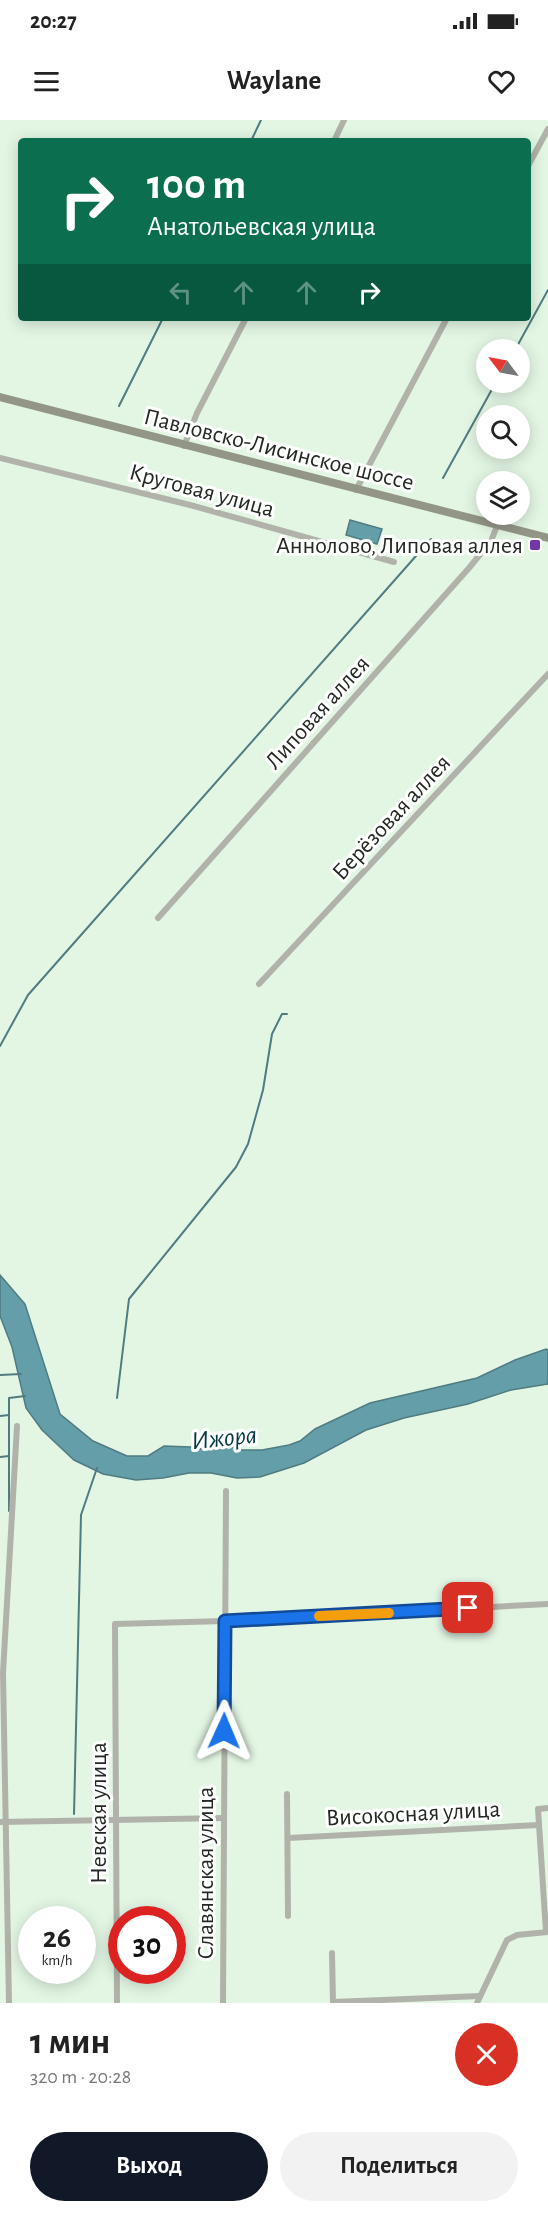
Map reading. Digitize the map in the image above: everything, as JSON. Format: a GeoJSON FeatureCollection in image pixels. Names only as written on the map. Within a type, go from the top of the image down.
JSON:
{"type":"FeatureCollection","features":[{"type":"Feature","properties":{"kind":"main road","name":"Павловско-Лисинское шоссе"},"geometry":{"type":"LineString","coordinates":[[0,397],[548,538]]}},
{"type":"Feature","properties":{"kind":"street"},"geometry":{"type":"LineString","coordinates":[[335,138],[344,120]]}},
{"type":"Feature","properties":{"kind":"street"},"geometry":{"type":"LineString","coordinates":[[531,160],[548,129]]}},
{"type":"Feature","properties":{"kind":"street"},"geometry":{"type":"LineString","coordinates":[[184,446],[197,413],[244,321]]}},
{"type":"Feature","properties":{"kind":"street"},"geometry":{"type":"LineString","coordinates":[[356,490],[445,321]]}},
{"type":"Feature","properties":{"kind":"street","name":"Круговая улица"},"geometry":{"type":"LineString","coordinates":[[0,458],[190,504],[394,562]]}},
{"type":"Feature","properties":{"kind":"street","name":"Липовая аллея"},"geometry":{"type":"LineString","coordinates":[[158,918],[492,541],[497,526]]}},
{"type":"Feature","properties":{"kind":"street","name":"Берёзовая аллея"},"geometry":{"type":"LineString","coordinates":[[259,984],[548,674]]}},
{"type":"Feature","properties":{"kind":"street"},"geometry":{"type":"LineString","coordinates":[[9,2003],[3,1822],[3,1673],[17,1426]]}},
{"type":"Feature","properties":{"kind":"street","name":"Славянская улица"},"geometry":{"type":"LineString","coordinates":[[223,2003],[226,1491]]}},
{"type":"Feature","properties":{"kind":"street"},"geometry":{"type":"LineString","coordinates":[[225,1621],[548,1604]]}},
{"type":"Feature","properties":{"kind":"street","name":"Невская улица"},"geometry":{"type":"LineString","coordinates":[[117,2003],[115,1624],[225,1621]]}},
{"type":"Feature","properties":{"kind":"street"},"geometry":{"type":"LineString","coordinates":[[287,1794],[288,1916]]}},
{"type":"Feature","properties":{"kind":"street"},"geometry":{"type":"LineString","coordinates":[[477,2003],[507,1940],[517,1935],[547,1932],[538,1809],[548,1808]]}},
{"type":"Feature","properties":{"kind":"street"},"geometry":{"type":"LineString","coordinates":[[3,1822],[224,1818]]}},
{"type":"Feature","properties":{"kind":"street","name":"Високосная улица"},"geometry":{"type":"LineString","coordinates":[[288,1838],[539,1825]]}},
{"type":"Feature","properties":{"kind":"street"},"geometry":{"type":"LineString","coordinates":[[332,1953],[333,2002],[480,1996]]}},
{"type":"Feature","properties":{"kind":"water"},"geometry":{"type":"Polygon","coordinates":[[[350,520],[382,529],[377,544],[346,535],[350,520]]]}},
{"type":"Feature","properties":{"kind":"water","name":"Ижора"},"geometry":{"type":"Polygon","coordinates":[[[0,1275],[25,1304],[60,1414],[93,1441],[127,1456],[148,1456],[164,1446],[207,1450],[234,1447],[242,1450],[262,1450],[289,1445],[300,1441],[315,1429],[370,1403],[477,1378],[515,1360],[546,1349],[548,1350],[548,1384],[511,1390],[468,1404],[404,1418],[366,1430],[304,1463],[260,1477],[237,1478],[211,1473],[189,1473],[136,1480],[103,1474],[74,1460],[42,1430],[26,1408],[12,1347],[0,1316],[0,1275]]]}},
{"type":"Feature","properties":{"kind":"waterway"},"geometry":{"type":"LineString","coordinates":[[252,138],[261,120]]}},
{"type":"Feature","properties":{"kind":"waterway"},"geometry":{"type":"LineString","coordinates":[[531,321],[548,290]]}},
{"type":"Feature","properties":{"kind":"waterway"},"geometry":{"type":"LineString","coordinates":[[119,406],[162,321]]}},
{"type":"Feature","properties":{"kind":"waterway"},"geometry":{"type":"LineString","coordinates":[[521,339],[531,321]]}},
{"type":"Feature","properties":{"kind":"waterway"},"geometry":{"type":"LineString","coordinates":[[443,478],[490,393]]}},
{"type":"Feature","properties":{"kind":"waterway"},"geometry":{"type":"LineString","coordinates":[[0,1046],[28,995],[431,539]]}},
{"type":"Feature","properties":{"kind":"waterway"},"geometry":{"type":"LineString","coordinates":[[117,1398],[129,1299],[236,1167],[248,1144],[263,1090],[272,1034],[282,1014],[287,1014]]}},
{"type":"Feature","properties":{"kind":"waterway"},"geometry":{"type":"LineString","coordinates":[[0,1375],[21,1374]]}},
{"type":"Feature","properties":{"kind":"waterway"},"geometry":{"type":"LineString","coordinates":[[9,1511],[9,1398],[25,1396]]}},
{"type":"Feature","properties":{"kind":"waterway"},"geometry":{"type":"LineString","coordinates":[[0,1416],[9,1415]]}},
{"type":"Feature","properties":{"kind":"waterway"},"geometry":{"type":"LineString","coordinates":[[0,1457],[9,1456]]}},
{"type":"Feature","properties":{"kind":"waterway"},"geometry":{"type":"LineString","coordinates":[[74,1814],[81,1515],[97,1468]]}},
{"type":"Feature","properties":{"kind":"slow traffic"},"geometry":{"type":"LineString","coordinates":[[319,1616],[389,1613]]}},
{"type":"Feature","properties":{"kind":"place","name":"Аннолово, Липовая аллея"},"geometry":{"type":"Point","coordinates":[535,545]}},
{"type":"Feature","properties":{"kind":"route"},"geometry":{"type":"LineString","coordinates":[[224,1731],[225,1621],[468,1608]]}}]}
